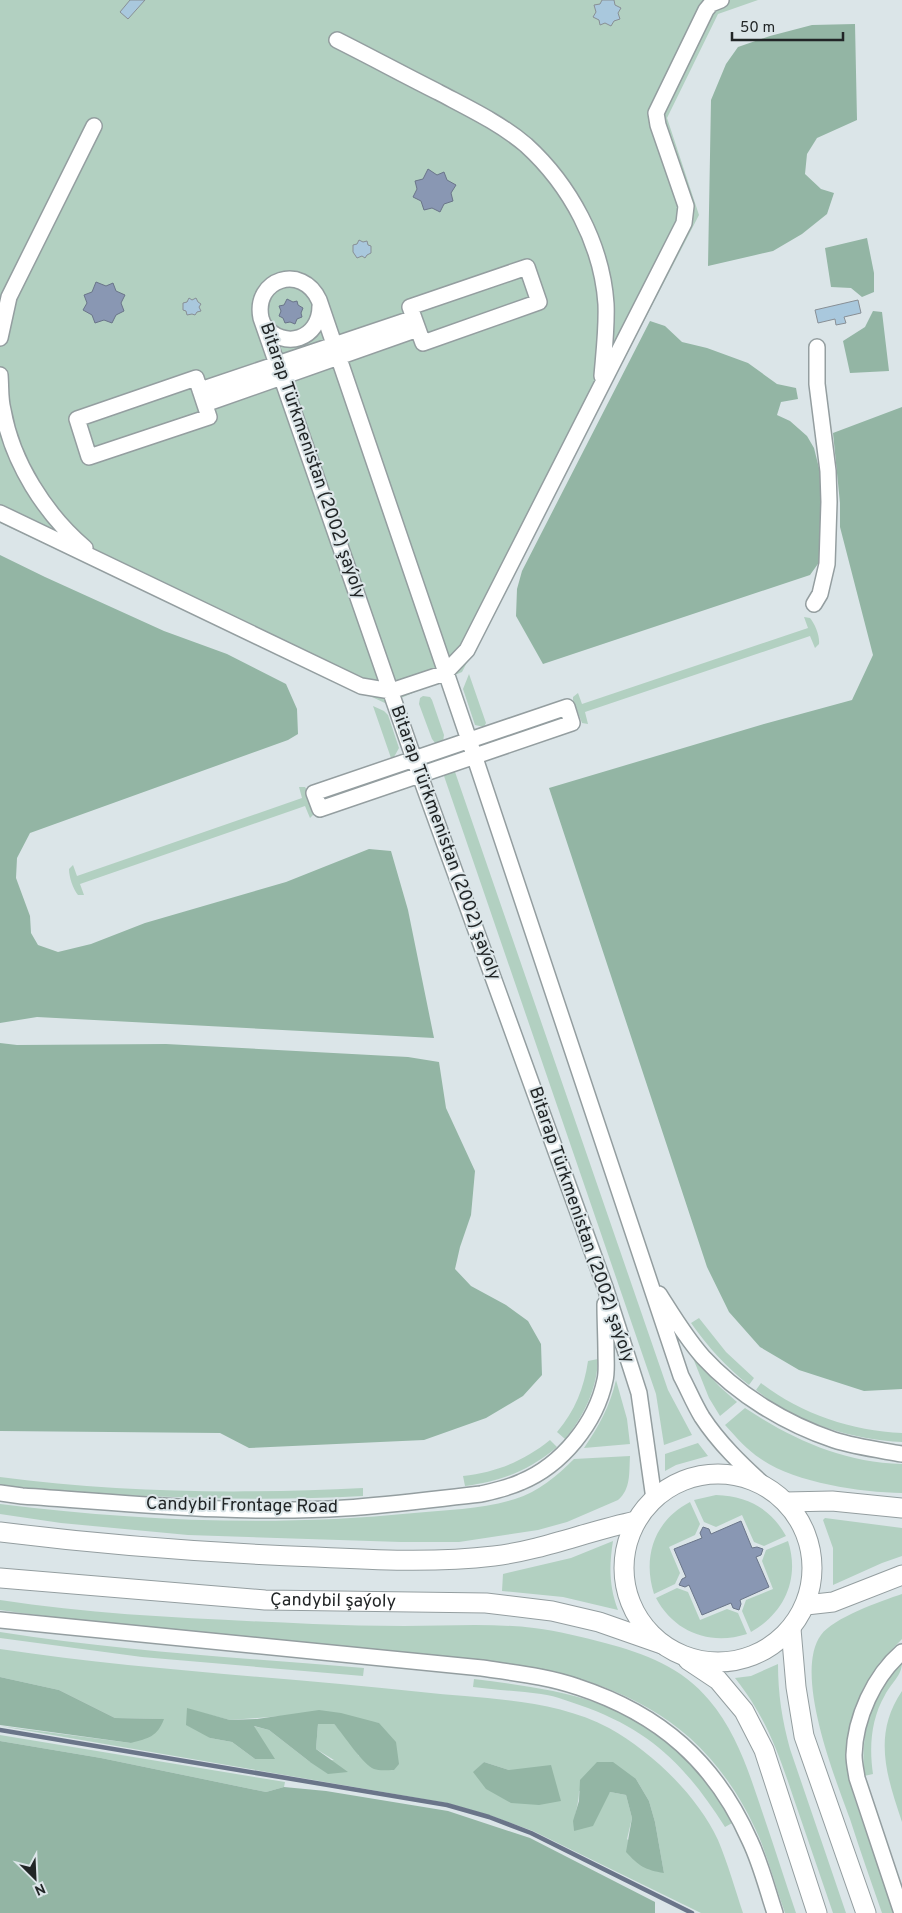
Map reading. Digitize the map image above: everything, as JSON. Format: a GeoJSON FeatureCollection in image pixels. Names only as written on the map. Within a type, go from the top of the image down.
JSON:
{"type":"FeatureCollection","features":[{"type":"Feature","properties":{"kind":"main road"},"geometry":{"type":"LineString","coordinates":[[678,1654],[702,1661],[727,1662],[751,1657],[773,1645],[791,1629],[806,1605],[813,1578],[812,1551],[803,1524],[786,1502],[764,1485],[737,1475],[707,1474],[678,1482],[654,1499],[636,1521],[626,1547],[624,1574],[629,1601],[642,1624],[662,1644],[718,1680],[744,1711],[764,1750],[817,1913]]}},
{"type":"Feature","properties":{"kind":"main road"},"geometry":{"type":"LineString","coordinates":[[786,1502],[832,1501],[902,1508]]}},
{"type":"Feature","properties":{"kind":"main road"},"geometry":{"type":"LineString","coordinates":[[0,1532],[102,1544],[231,1554],[405,1560],[466,1558],[527,1550],[636,1521]]}},
{"type":"Feature","properties":{"kind":"main road"},"geometry":{"type":"LineString","coordinates":[[806,1605],[833,1602],[902,1575]]}},
{"type":"Feature","properties":{"kind":"main road","name":"Çandybil şaýoly"},"geometry":{"type":"LineString","coordinates":[[0,1578],[265,1600],[486,1603],[552,1611],[598,1622],[662,1644]]}},
{"type":"Feature","properties":{"kind":"main road"},"geometry":{"type":"LineString","coordinates":[[791,1629],[796,1688],[804,1736],[866,1913]]}},
{"type":"Feature","properties":{"kind":"street"},"geometry":{"type":"LineString","coordinates":[[0,513],[362,686],[391,691],[445,673],[467,650],[684,223],[686,206],[658,125],[656,112],[706,10],[711,4],[720,0]]}},
{"type":"Feature","properties":{"kind":"street"},"geometry":{"type":"LineString","coordinates":[[337,40],[476,112],[503,129],[531,150],[558,181],[586,226],[600,268],[606,302],[606,334],[602,384]]}},
{"type":"Feature","properties":{"kind":"street"},"geometry":{"type":"LineString","coordinates":[[0,338],[9,297],[94,126]]}},
{"type":"Feature","properties":{"kind":"street"},"geometry":{"type":"LineString","coordinates":[[527,267],[539,302],[422,343],[416,324],[410,307],[527,267]]}},
{"type":"Feature","properties":{"kind":"street","name":"Bitarap Türkmenistan (2002) şaýoly"},"geometry":{"type":"LineString","coordinates":[[654,1499],[639,1393],[605,1287],[414,759],[261,318],[260,311],[263,295],[281,280],[296,279],[304,282],[311,287],[319,300],[469,740],[681,1376],[701,1415],[734,1457],[764,1485]]}},
{"type":"Feature","properties":{"kind":"street"},"geometry":{"type":"LineString","coordinates":[[261,318],[264,326],[276,336],[284,339],[299,338],[312,330],[317,323],[320,315],[319,300]]}},
{"type":"Feature","properties":{"kind":"street"},"geometry":{"type":"LineString","coordinates":[[203,397],[416,324]]}},
{"type":"Feature","properties":{"kind":"street"},"geometry":{"type":"LineString","coordinates":[[814,604],[820,594],[827,564],[829,502],[828,471],[817,384],[817,347]]}},
{"type":"Feature","properties":{"kind":"street"},"geometry":{"type":"LineString","coordinates":[[0,375],[2,410],[21,465],[52,513],[73,538],[104,563]]}},
{"type":"Feature","properties":{"kind":"street"},"geometry":{"type":"LineString","coordinates":[[196,378],[203,397],[209,417],[90,457],[76,419],[196,378]]}},
{"type":"Feature","properties":{"kind":"street"},"geometry":{"type":"LineString","coordinates":[[567,707],[572,723],[474,757],[320,809],[314,792],[567,707]]}},
{"type":"Feature","properties":{"kind":"street","name":"Bitarap Türkmenistan (2002) şaýoly"},"geometry":{"type":"LineString","coordinates":[[646,1274],[686,1336],[703,1357],[726,1380],[747,1396],[793,1424],[836,1441],[902,1454]]}},
{"type":"Feature","properties":{"kind":"street","name":"Candybil Frontage Road"},"geometry":{"type":"LineString","coordinates":[[0,1493],[208,1508],[284,1510],[345,1508],[481,1494],[507,1488],[537,1474],[569,1448],[599,1403],[606,1378],[605,1287]]}},
{"type":"Feature","properties":{"kind":"street"},"geometry":{"type":"LineString","coordinates":[[0,1620],[482,1668],[529,1675],[577,1686],[618,1702],[646,1716],[678,1741],[700,1762],[718,1785],[751,1842],[775,1913]]}},
{"type":"Feature","properties":{"kind":"street"},"geometry":{"type":"LineString","coordinates":[[902,1652],[893,1660],[875,1685],[864,1708],[854,1755],[859,1786],[902,1913]]}},
{"type":"Feature","properties":{"kind":"green space"},"geometry":{"type":"Polygon","coordinates":[[[0,0],[758,0],[718,14],[667,118],[699,215],[462,672],[387,704],[0,523],[0,0]]]}},
{"type":"Feature","properties":{"kind":"green space"},"geometry":{"type":"Polygon","coordinates":[[[855,24],[857,120],[817,138],[807,154],[805,174],[821,189],[834,193],[827,214],[802,234],[773,251],[708,266],[711,100],[726,64],[738,47],[770,36],[812,25],[855,24]]]}},
{"type":"Feature","properties":{"kind":"green space"},"geometry":{"type":"Polygon","coordinates":[[[867,238],[874,273],[874,292],[862,297],[851,288],[831,287],[825,248],[867,238]]]}},
{"type":"Feature","properties":{"kind":"green space"},"geometry":{"type":"Polygon","coordinates":[[[873,311],[882,312],[889,371],[850,373],[843,341],[865,327],[873,311]]]}},
{"type":"Feature","properties":{"kind":"green space"},"geometry":{"type":"Polygon","coordinates":[[[650,321],[665,326],[682,342],[707,348],[748,363],[777,384],[796,388],[798,399],[781,402],[777,415],[790,421],[807,436],[814,448],[820,472],[822,520],[820,561],[810,575],[543,664],[516,616],[517,589],[522,571],[650,321]]]}},
{"type":"Feature","properties":{"kind":"green space"},"geometry":{"type":"Polygon","coordinates":[[[902,407],[902,1389],[864,1391],[799,1370],[760,1347],[729,1312],[707,1267],[549,788],[852,700],[873,655],[840,527],[840,503],[833,433],[902,407]]]}},
{"type":"Feature","properties":{"kind":"green space"},"geometry":{"type":"Polygon","coordinates":[[[0,555],[164,631],[227,654],[286,684],[297,709],[298,734],[288,740],[30,833],[17,858],[16,878],[30,916],[31,933],[38,945],[58,952],[91,944],[145,923],[286,882],[369,849],[391,851],[408,910],[434,1038],[37,1017],[0,1023],[0,555]]]}},
{"type":"Feature","properties":{"kind":"green space"},"geometry":{"type":"Polygon","coordinates":[[[804,617],[810,618],[817,630],[819,644],[815,648],[810,636],[585,712],[588,724],[582,723],[573,700],[573,697],[578,693],[582,704],[808,628],[804,617]]]}},
{"type":"Feature","properties":{"kind":"green space"},"geometry":{"type":"Polygon","coordinates":[[[469,674],[486,723],[484,727],[475,725],[463,689],[469,674]]]}},
{"type":"Feature","properties":{"kind":"green space"},"geometry":{"type":"Polygon","coordinates":[[[423,696],[430,697],[432,700],[444,735],[443,742],[436,744],[432,739],[419,704],[420,698],[423,696]]]}},
{"type":"Feature","properties":{"kind":"green space"},"geometry":{"type":"Polygon","coordinates":[[[373,706],[388,715],[399,748],[394,757],[391,758],[373,706]]]}},
{"type":"Feature","properties":{"kind":"green space"},"geometry":{"type":"Polygon","coordinates":[[[454,769],[668,1390],[692,1435],[664,1445],[656,1394],[444,776],[444,772],[454,769]]]}},
{"type":"Feature","properties":{"kind":"green space"},"geometry":{"type":"Polygon","coordinates":[[[299,787],[305,787],[307,790],[314,814],[310,818],[305,806],[80,884],[84,895],[78,895],[73,886],[69,869],[73,865],[77,876],[302,798],[299,787]]]}},
{"type":"Feature","properties":{"kind":"green space"},"geometry":{"type":"Polygon","coordinates":[[[0,1043],[17,1045],[166,1044],[408,1057],[439,1062],[446,1108],[475,1171],[471,1215],[455,1269],[471,1286],[506,1305],[528,1321],[541,1344],[542,1375],[523,1396],[486,1418],[424,1440],[249,1448],[220,1433],[0,1431],[0,1043]]]}},
{"type":"Feature","properties":{"kind":"green space"},"geometry":{"type":"Polygon","coordinates":[[[699,1318],[726,1352],[754,1378],[749,1385],[725,1364],[697,1332],[691,1323],[699,1318]]]}},
{"type":"Feature","properties":{"kind":"green space"},"geometry":{"type":"Polygon","coordinates":[[[693,1358],[737,1402],[720,1416],[709,1398],[693,1358]]]}},
{"type":"Feature","properties":{"kind":"green space"},"geometry":{"type":"Polygon","coordinates":[[[598,1359],[595,1381],[588,1402],[578,1421],[565,1439],[557,1432],[569,1416],[578,1399],[588,1361],[598,1359]]]}},
{"type":"Feature","properties":{"kind":"green space"},"geometry":{"type":"Polygon","coordinates":[[[616,1380],[627,1419],[630,1444],[584,1448],[611,1398],[616,1380]]]}},
{"type":"Feature","properties":{"kind":"green space"},"geometry":{"type":"Polygon","coordinates":[[[761,1383],[793,1404],[828,1419],[864,1429],[902,1433],[902,1442],[844,1433],[807,1420],[772,1402],[756,1390],[761,1383]]]}},
{"type":"Feature","properties":{"kind":"green space"},"geometry":{"type":"Polygon","coordinates":[[[745,1408],[763,1420],[819,1447],[859,1459],[902,1464],[902,1493],[867,1491],[829,1485],[775,1467],[751,1452],[725,1425],[745,1408]]]}},
{"type":"Feature","properties":{"kind":"green space"},"geometry":{"type":"Polygon","coordinates":[[[550,1440],[557,1447],[525,1469],[503,1478],[465,1486],[463,1476],[487,1472],[520,1460],[550,1440]]]}},
{"type":"Feature","properties":{"kind":"green space"},"geometry":{"type":"Polygon","coordinates":[[[698,1443],[708,1456],[676,1465],[665,1471],[665,1454],[698,1443]]]}},
{"type":"Feature","properties":{"kind":"green space"},"geometry":{"type":"Polygon","coordinates":[[[630,1456],[627,1486],[618,1500],[567,1522],[538,1530],[459,1542],[188,1535],[61,1523],[0,1514],[0,1504],[103,1515],[259,1521],[311,1520],[452,1510],[490,1505],[523,1496],[547,1483],[574,1459],[630,1456]]]}},
{"type":"Feature","properties":{"kind":"green space"},"geometry":{"type":"Polygon","coordinates":[[[0,1477],[90,1486],[181,1491],[273,1491],[363,1488],[363,1496],[254,1499],[108,1494],[0,1485],[0,1477]]]}},
{"type":"Feature","properties":{"kind":"green space"},"geometry":{"type":"Polygon","coordinates":[[[716,1495],[748,1501],[766,1511],[786,1536],[764,1546],[754,1542],[742,1515],[716,1527],[704,1522],[694,1500],[716,1495]]]}},
{"type":"Feature","properties":{"kind":"green space"},"geometry":{"type":"Polygon","coordinates":[[[690,1502],[700,1524],[695,1535],[669,1547],[680,1573],[675,1584],[654,1594],[650,1566],[654,1540],[668,1519],[690,1502]]]}},
{"type":"Feature","properties":{"kind":"green space"},"geometry":{"type":"Polygon","coordinates":[[[825,1518],[902,1528],[902,1556],[833,1585],[833,1548],[823,1520],[825,1518]]]}},
{"type":"Feature","properties":{"kind":"green space"},"geometry":{"type":"Polygon","coordinates":[[[613,1541],[611,1576],[618,1610],[563,1597],[502,1591],[503,1574],[571,1558],[613,1541]]]}},
{"type":"Feature","properties":{"kind":"green space"},"geometry":{"type":"Polygon","coordinates":[[[788,1541],[792,1568],[791,1581],[787,1593],[773,1615],[751,1632],[742,1611],[746,1600],[773,1589],[762,1561],[766,1550],[788,1541]]]}},
{"type":"Feature","properties":{"kind":"green space"},"geometry":{"type":"Polygon","coordinates":[[[677,1588],[688,1592],[700,1620],[727,1609],[738,1613],[747,1634],[720,1638],[707,1637],[683,1627],[673,1620],[656,1598],[677,1588]]]}},
{"type":"Feature","properties":{"kind":"green space"},"geometry":{"type":"Polygon","coordinates":[[[902,1594],[902,1639],[880,1662],[864,1687],[854,1709],[848,1746],[853,1794],[894,1913],[882,1913],[819,1726],[812,1674],[814,1652],[821,1635],[827,1629],[846,1616],[902,1594]]]}},
{"type":"Feature","properties":{"kind":"green space"},"geometry":{"type":"Polygon","coordinates":[[[0,1600],[117,1613],[313,1624],[518,1626],[579,1636],[648,1657],[675,1671],[699,1689],[728,1727],[748,1771],[796,1913],[785,1913],[766,1855],[753,1823],[721,1771],[701,1748],[661,1716],[630,1698],[598,1685],[529,1667],[494,1662],[211,1635],[21,1613],[0,1610],[0,1600]]]}},
{"type":"Feature","properties":{"kind":"green space"},"geometry":{"type":"Polygon","coordinates":[[[0,1632],[136,1649],[364,1668],[363,1676],[142,1657],[0,1638],[0,1632]]]}},
{"type":"Feature","properties":{"kind":"green space"},"geometry":{"type":"Polygon","coordinates":[[[0,1649],[158,1668],[517,1701],[565,1711],[587,1718],[625,1738],[657,1762],[686,1791],[709,1823],[718,1840],[743,1913],[701,1913],[533,1831],[489,1815],[447,1803],[0,1726],[131,1743],[163,1719],[115,1718],[59,1690],[0,1677],[0,1649]],[[187,1709],[210,1738],[232,1742],[255,1759],[274,1759],[253,1726],[269,1730],[310,1762],[334,1760],[316,1749],[318,1724],[334,1724],[349,1740],[359,1756],[379,1723],[282,1716],[230,1720],[187,1709]],[[484,1762],[474,1772],[509,1770],[484,1762]],[[636,1779],[579,1791],[574,1831],[610,1792],[626,1795],[632,1818],[627,1839],[664,1873],[655,1822],[649,1801],[636,1779]]]}},
{"type":"Feature","properties":{"kind":"green space"},"geometry":{"type":"Polygon","coordinates":[[[902,1662],[898,1675],[880,1704],[874,1723],[871,1743],[873,1774],[864,1776],[864,1744],[870,1715],[882,1688],[902,1662]]]}},
{"type":"Feature","properties":{"kind":"green space"},"geometry":{"type":"Polygon","coordinates":[[[778,1664],[781,1707],[790,1749],[846,1913],[833,1913],[772,1740],[757,1709],[735,1678],[751,1676],[778,1664]]]}},
{"type":"Feature","properties":{"kind":"green space"},"geometry":{"type":"Polygon","coordinates":[[[0,1677],[59,1690],[115,1718],[164,1719],[152,1736],[131,1743],[0,1725],[0,1677]]]}},
{"type":"Feature","properties":{"kind":"green space"},"geometry":{"type":"Polygon","coordinates":[[[474,1679],[555,1691],[606,1706],[631,1717],[654,1730],[685,1755],[722,1802],[734,1822],[725,1827],[683,1770],[651,1741],[632,1729],[588,1708],[553,1696],[473,1687],[474,1679]]]}},
{"type":"Feature","properties":{"kind":"green space"},"geometry":{"type":"Polygon","coordinates":[[[902,1691],[902,1822],[887,1772],[885,1740],[887,1724],[893,1707],[902,1691]]]}},
{"type":"Feature","properties":{"kind":"green space"},"geometry":{"type":"Polygon","coordinates":[[[187,1708],[230,1720],[257,1719],[319,1710],[341,1713],[379,1723],[396,1742],[399,1764],[394,1770],[378,1770],[370,1767],[334,1724],[318,1724],[316,1749],[348,1772],[328,1774],[269,1730],[254,1726],[275,1759],[255,1759],[232,1742],[210,1738],[186,1725],[187,1708]]]}},
{"type":"Feature","properties":{"kind":"green space"},"geometry":{"type":"Polygon","coordinates":[[[0,1735],[285,1782],[284,1787],[266,1792],[101,1758],[0,1741],[0,1735]]]}},
{"type":"Feature","properties":{"kind":"green space"},"geometry":{"type":"Polygon","coordinates":[[[0,1741],[101,1758],[266,1792],[284,1787],[326,1791],[448,1811],[530,1838],[655,1902],[655,1913],[0,1913],[0,1741]]]}},
{"type":"Feature","properties":{"kind":"green space"},"geometry":{"type":"Polygon","coordinates":[[[484,1762],[509,1770],[551,1765],[561,1801],[539,1805],[511,1803],[486,1789],[473,1772],[484,1762]]]}},
{"type":"Feature","properties":{"kind":"green space"},"geometry":{"type":"Polygon","coordinates":[[[597,1762],[613,1762],[636,1779],[649,1801],[655,1822],[664,1873],[643,1867],[626,1852],[632,1818],[626,1795],[610,1792],[593,1826],[574,1831],[573,1821],[579,1801],[580,1780],[597,1762]]]}},
{"type":"Feature","properties":{"kind":"water"},"geometry":{"type":"Polygon","coordinates":[[[428,169],[437,175],[444,172],[447,180],[456,185],[451,193],[453,201],[444,204],[440,212],[432,208],[424,210],[421,201],[413,197],[417,189],[415,181],[423,179],[428,169]]]}},
{"type":"Feature","properties":{"kind":"water"},"geometry":{"type":"Polygon","coordinates":[[[96,282],[106,286],[113,283],[116,291],[125,295],[121,303],[124,311],[116,315],[112,323],[104,320],[95,323],[92,315],[83,310],[87,303],[84,295],[92,292],[96,282]]]}},
{"type":"Feature","properties":{"kind":"water"},"geometry":{"type":"Polygon","coordinates":[[[287,299],[293,302],[297,301],[298,305],[303,308],[302,317],[297,319],[295,324],[285,323],[283,318],[279,316],[281,311],[279,306],[284,305],[287,299]]]}},
{"type":"Feature","properties":{"kind":"water"},"geometry":{"type":"Polygon","coordinates":[[[741,1521],[752,1548],[763,1549],[761,1555],[756,1557],[769,1587],[740,1600],[739,1610],[733,1608],[731,1603],[702,1615],[689,1585],[685,1587],[679,1585],[682,1579],[686,1577],[674,1549],[702,1538],[700,1533],[703,1527],[709,1529],[711,1534],[741,1521]]]}},
{"type":"Feature","properties":{"kind":"building"},"geometry":{"type":"Polygon","coordinates":[[[130,0],[145,0],[128,19],[120,12],[130,0]]]}},
{"type":"Feature","properties":{"kind":"building"},"geometry":{"type":"Polygon","coordinates":[[[602,0],[614,0],[615,5],[621,8],[618,13],[620,19],[614,21],[611,26],[605,23],[600,25],[599,20],[593,17],[596,12],[594,5],[600,4],[602,0]]]}},
{"type":"Feature","properties":{"kind":"building"},"geometry":{"type":"Polygon","coordinates":[[[359,240],[367,241],[368,245],[371,246],[371,253],[365,258],[362,256],[357,258],[353,252],[353,245],[357,244],[359,240]]]}},
{"type":"Feature","properties":{"kind":"building"},"geometry":{"type":"Polygon","coordinates":[[[189,298],[192,300],[196,298],[201,304],[199,307],[201,311],[195,315],[187,315],[186,311],[183,310],[183,303],[187,302],[189,298]]]}},
{"type":"Feature","properties":{"kind":"building"},"geometry":{"type":"Polygon","coordinates":[[[858,300],[861,313],[844,317],[846,323],[836,325],[835,319],[818,323],[815,310],[858,300]]]}},
{"type":"Feature","properties":{"kind":"waterway"},"geometry":{"type":"LineString","coordinates":[[0,1730],[447,1805],[489,1817],[531,1833],[692,1913]]}}]}
